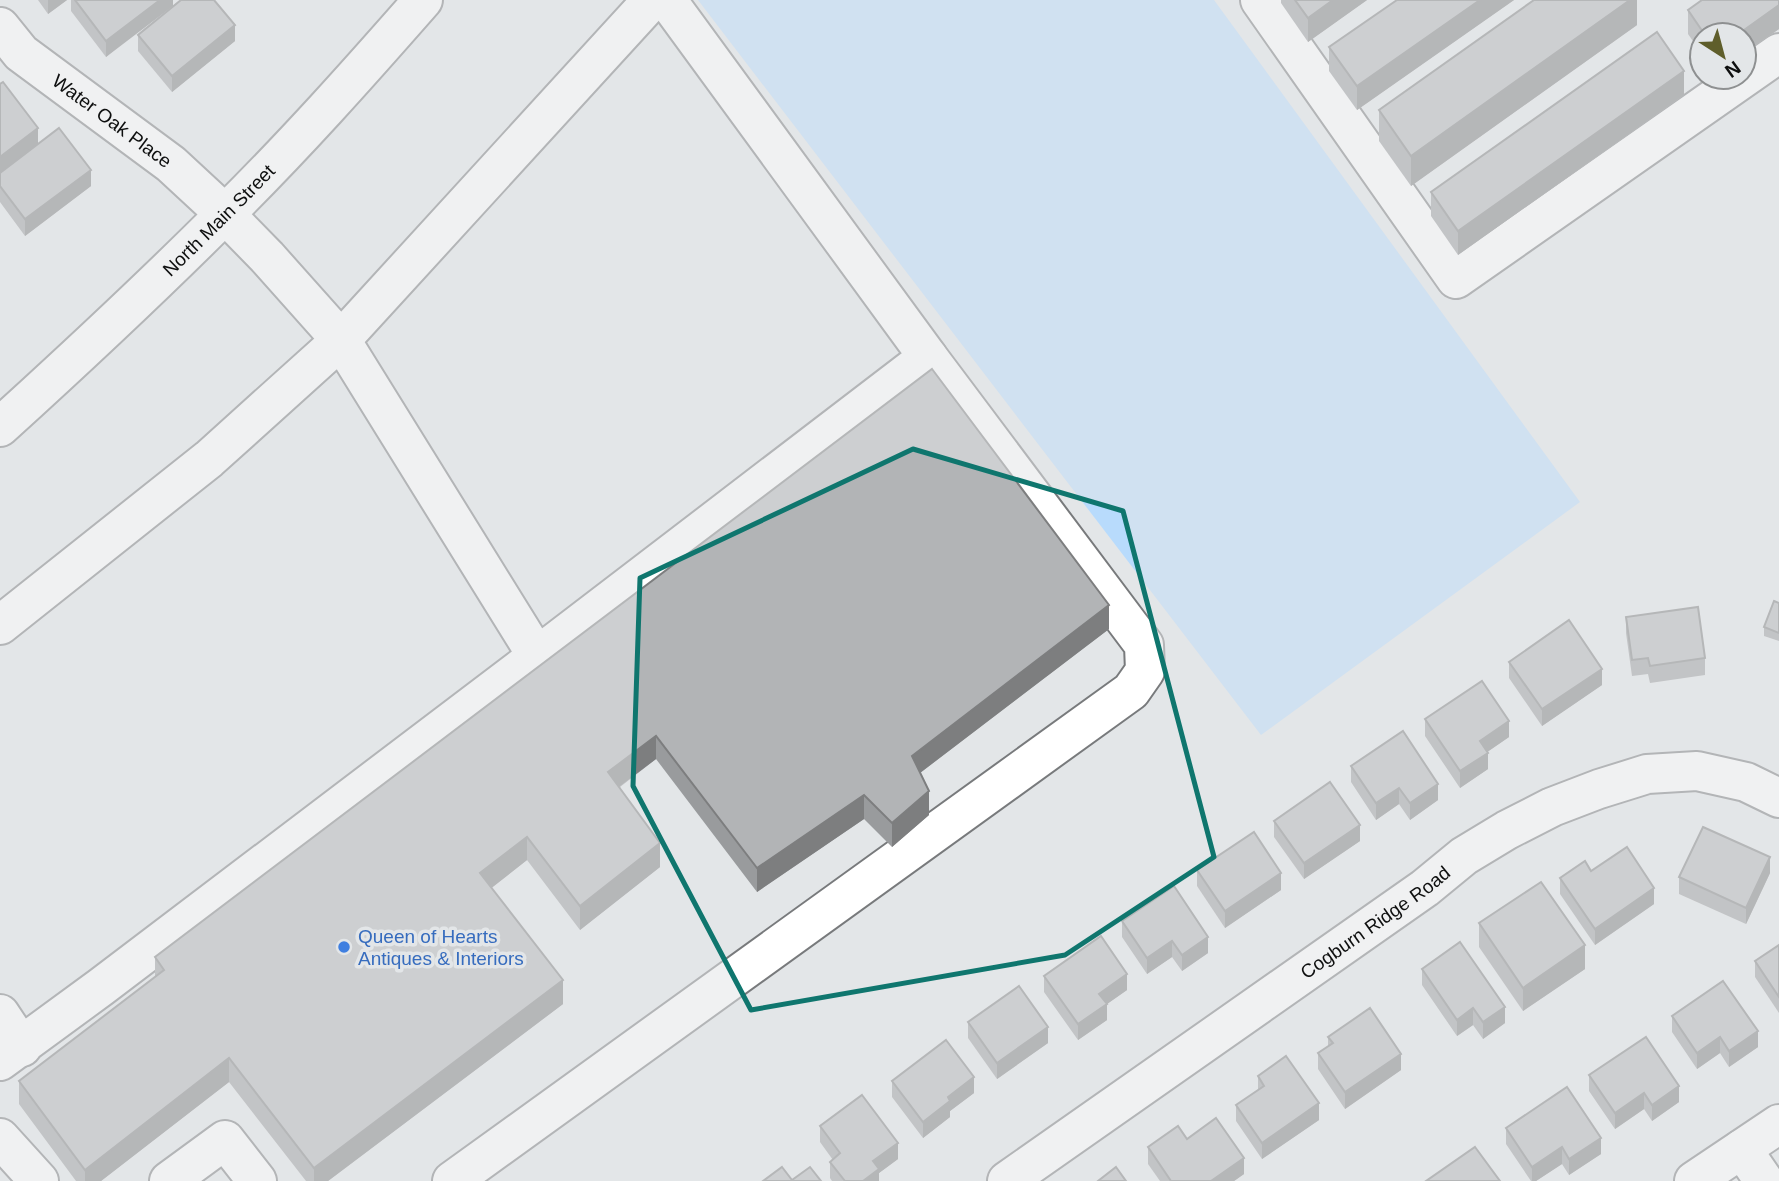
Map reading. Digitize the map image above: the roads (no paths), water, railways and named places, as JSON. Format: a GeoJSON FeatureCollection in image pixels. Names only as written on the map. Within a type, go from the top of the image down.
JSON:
{"type":"FeatureCollection","features":[{"type":"Feature","properties":{"kind":"street","name":"North Main Street"},"geometry":{"type":"LineString","coordinates":[[0,427],[225,214],[325,110],[423,0]]}},
{"type":"Feature","properties":{"kind":"street"},"geometry":{"type":"LineString","coordinates":[[0,625],[209,459],[341,340],[652,0]]}},
{"type":"Feature","properties":{"kind":"street"},"geometry":{"type":"LineString","coordinates":[[452,1181],[1131,691],[1145,671],[1144,645],[928,357],[667,0]]}},
{"type":"Feature","properties":{"kind":"street"},"geometry":{"type":"LineString","coordinates":[[1260,0],[1456,279],[1779,53]]}},
{"type":"Feature","properties":{"kind":"street","name":"Water Oak Place"},"geometry":{"type":"LineString","coordinates":[[0,27],[21,53],[171,164],[267,257],[341,340],[537,656]]}},
{"type":"Feature","properties":{"kind":"street"},"geometry":{"type":"LineString","coordinates":[[0,1014],[11,1054],[928,357]]}},
{"type":"Feature","properties":{"kind":"street","name":"Cogburn Ridge Road"},"geometry":{"type":"LineString","coordinates":[[1007,1181],[1425,888],[1464,856],[1541,813],[1599,789],[1647,774],[1697,771],[1746,782],[1779,798]]}},
{"type":"Feature","properties":{"kind":"street"},"geometry":{"type":"LineString","coordinates":[[1694,1181],[1779,1124]]}},
{"type":"Feature","properties":{"kind":"street"},"geometry":{"type":"LineString","coordinates":[[0,1138],[39,1181]]}},
{"type":"Feature","properties":{"kind":"street"},"geometry":{"type":"LineString","coordinates":[[169,1181],[225,1140],[257,1181]]}},
{"type":"Feature","properties":{"kind":"street"},"geometry":{"type":"LineString","coordinates":[[1742,1149],[1764,1181]]}},
{"type":"Feature","properties":{"kind":"place","name":"Queen of Hearts Antiques & Interiors"},"geometry":{"type":"Point","coordinates":[344,947]}}]}
